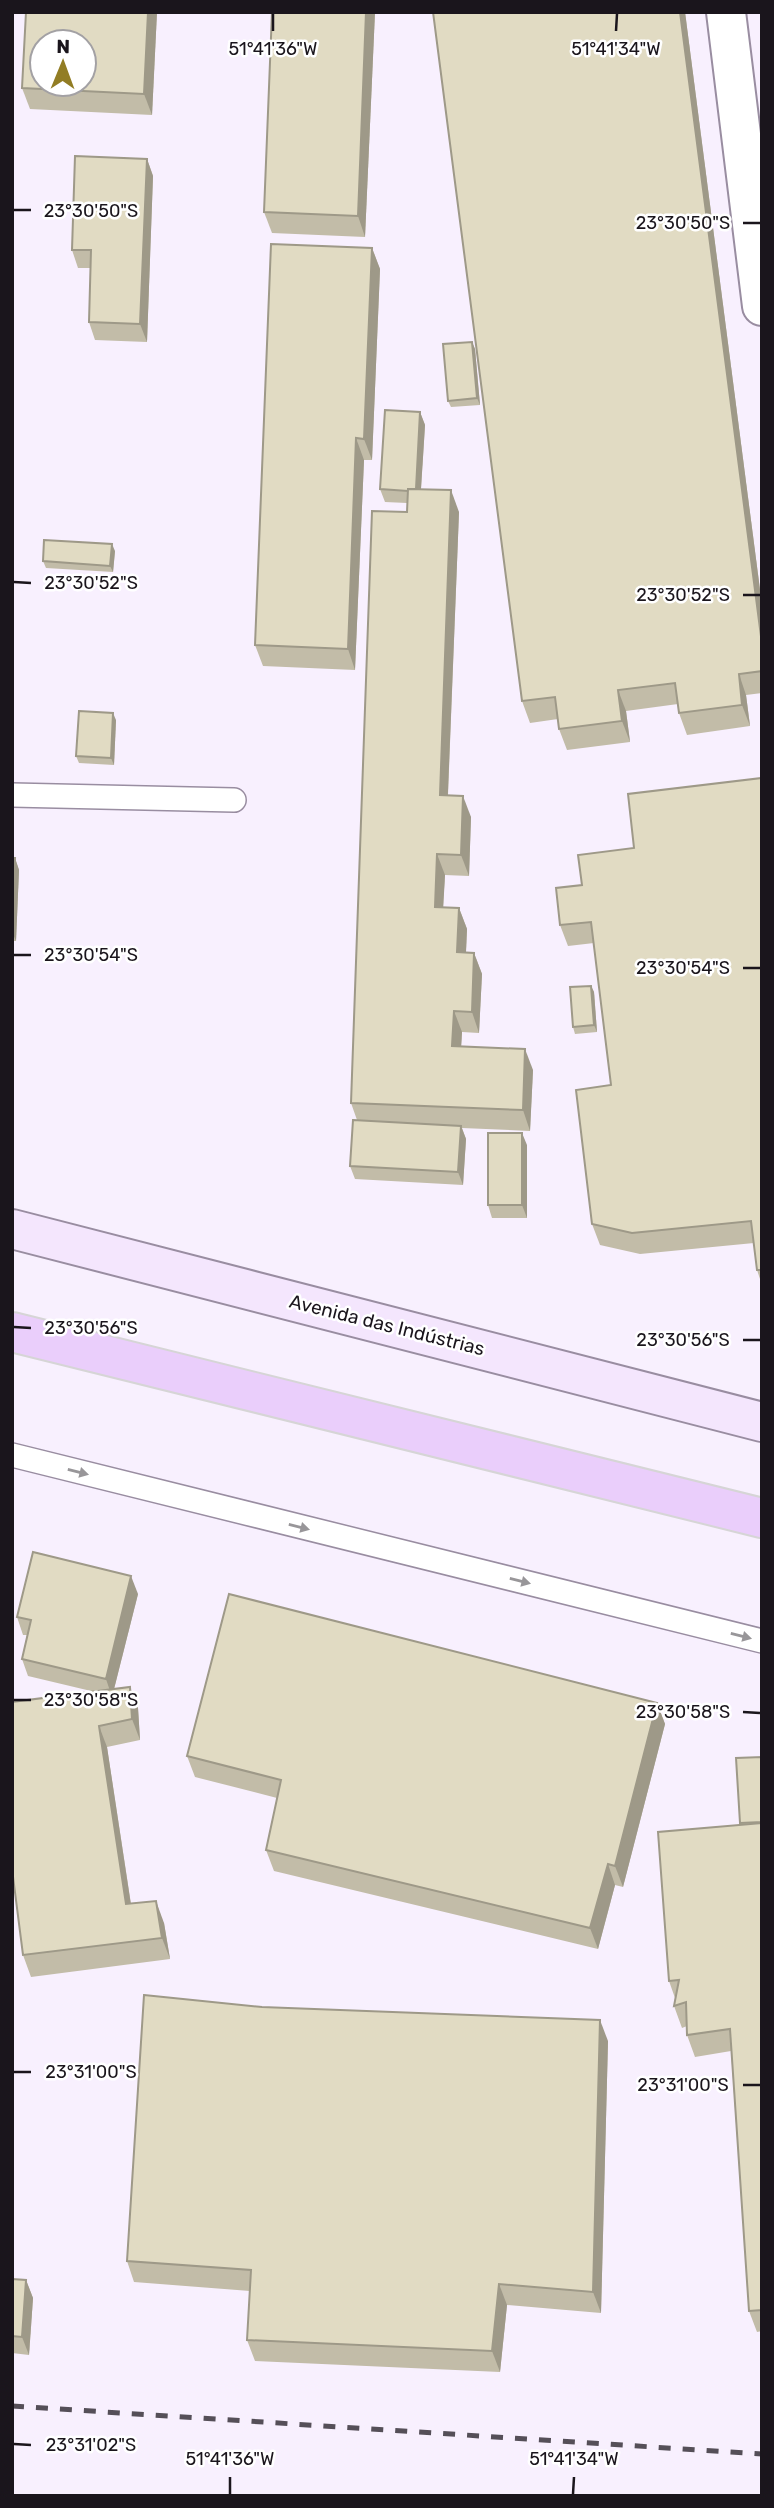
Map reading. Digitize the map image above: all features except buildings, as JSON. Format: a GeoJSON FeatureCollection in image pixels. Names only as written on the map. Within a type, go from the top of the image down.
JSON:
{"type":"FeatureCollection","features":[{"type":"Feature","properties":{"kind":"main road"},"geometry":{"type":"LineString","coordinates":[[12,1332],[762,1518]]}},
{"type":"Feature","properties":{"kind":"street"},"geometry":{"type":"LineString","coordinates":[[726,12],[762,306]]}},
{"type":"Feature","properties":{"kind":"street","name":"Avenida das Indústrias"},"geometry":{"type":"LineString","coordinates":[[12,1229],[762,1422]]}},
{"type":"Feature","properties":{"kind":"lane"},"geometry":{"type":"LineString","coordinates":[[12,795],[234,800]]}},
{"type":"Feature","properties":{"kind":"lane"},"geometry":{"type":"LineString","coordinates":[[12,1455],[762,1641]]}},
{"type":"Feature","properties":{"kind":"railway"},"geometry":{"type":"LineString","coordinates":[[12,2406],[762,2454]]}}]}
